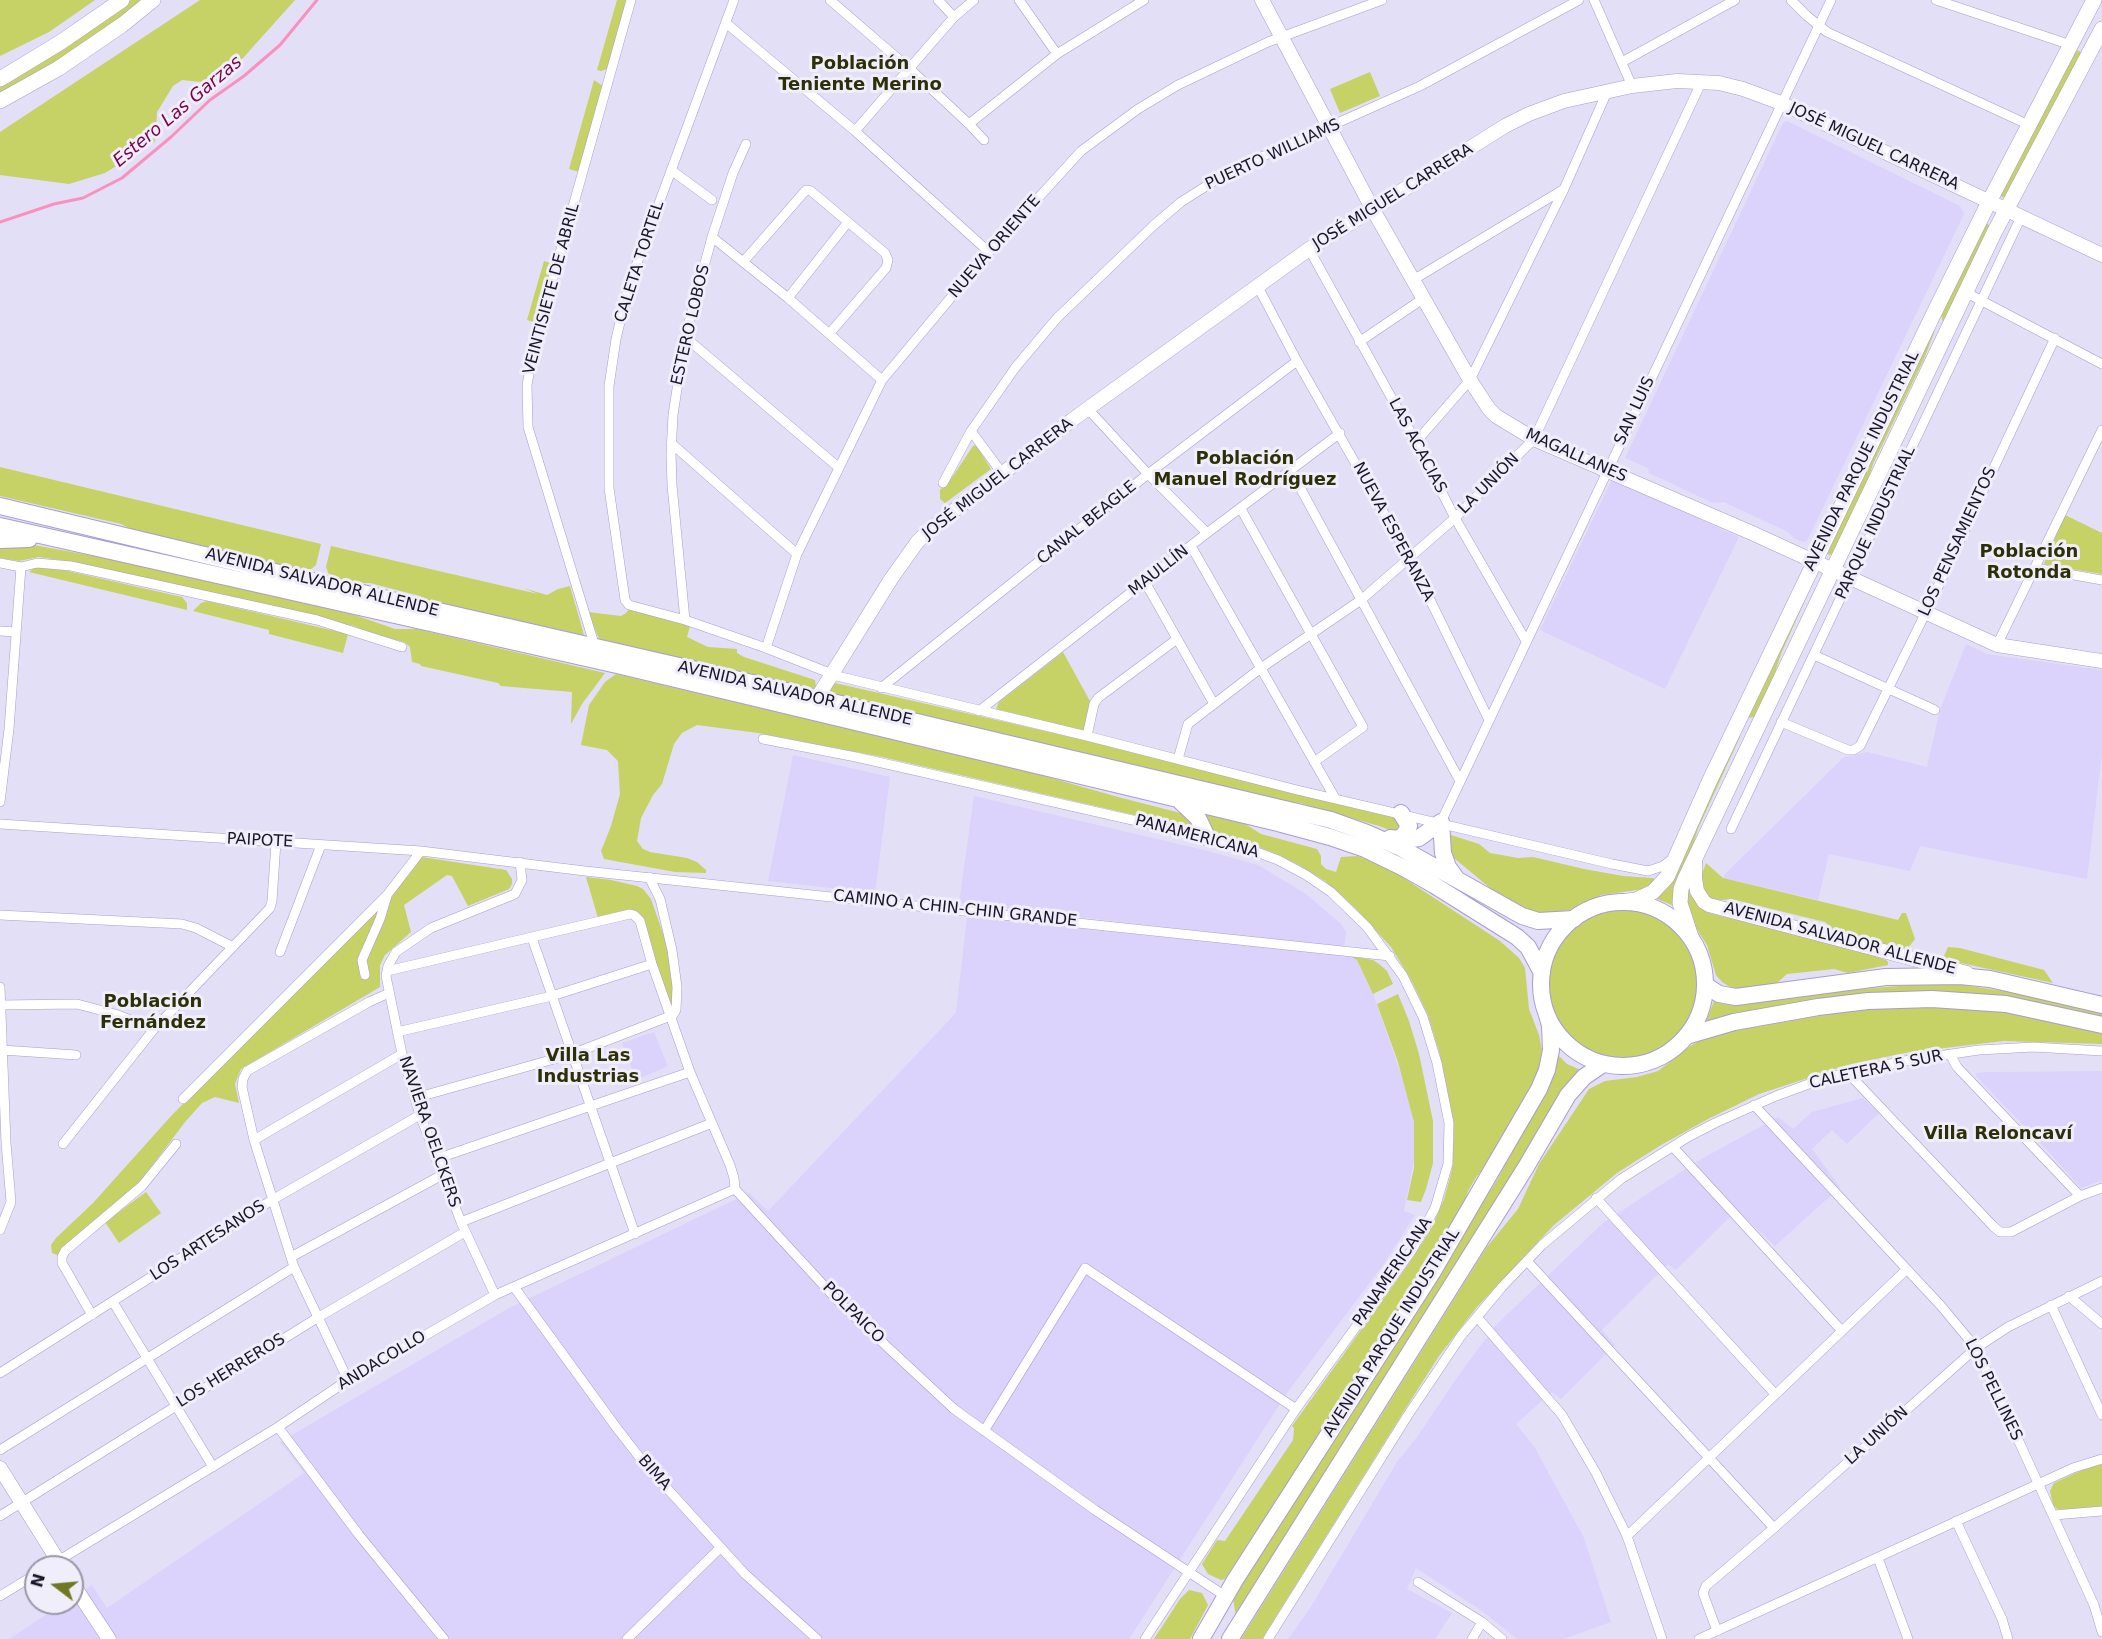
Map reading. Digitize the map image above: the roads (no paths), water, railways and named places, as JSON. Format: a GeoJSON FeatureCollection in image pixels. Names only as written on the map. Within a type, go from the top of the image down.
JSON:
{"type":"FeatureCollection","features":[{"type":"Feature","properties":{"kind":"highway","name":"AVENIDA SALVADOR ALLENDE"},"geometry":{"type":"LineString","coordinates":[[0,506],[1324,818],[1368,832],[1401,848],[1512,911],[1531,919],[1546,921],[1574,919]]}},
{"type":"Feature","properties":{"kind":"highway","name":"AVENIDA SALVADOR ALLENDE"},"geometry":{"type":"LineString","coordinates":[[0,526],[617,665],[1330,837],[1388,860],[1434,885],[1517,937],[1528,947],[1542,973]]}},
{"type":"Feature","properties":{"kind":"highway"},"geometry":{"type":"LineString","coordinates":[[0,540],[62,540]]}},
{"type":"Feature","properties":{"kind":"highway"},"geometry":{"type":"LineString","coordinates":[[1175,798],[1194,812],[1207,837]]}},
{"type":"Feature","properties":{"kind":"highway"},"geometry":{"type":"LineString","coordinates":[[1396,840],[1404,835],[1409,826],[1401,813]]}},
{"type":"Feature","properties":{"kind":"highway"},"geometry":{"type":"LineString","coordinates":[[1368,832],[1396,840],[1419,838],[1441,822]]}},
{"type":"Feature","properties":{"kind":"highway"},"geometry":{"type":"LineString","coordinates":[[1441,822],[1443,853],[1448,867],[1457,878]]}},
{"type":"Feature","properties":{"kind":"highway"},"geometry":{"type":"LineString","coordinates":[[1619,902],[1636,903],[1662,911],[1679,924],[1692,940],[1703,970],[1702,1004],[1696,1021],[1675,1047],[1648,1062],[1634,1066],[1603,1064],[1591,1060],[1569,1046],[1556,1032],[1547,1015],[1542,994],[1542,973],[1552,943],[1574,919],[1595,908],[1619,902]]}},
{"type":"Feature","properties":{"kind":"highway","name":"AVENIDA SALVADOR ALLENDE"},"geometry":{"type":"LineString","coordinates":[[1704,986],[1731,997],[1886,977],[1960,976],[1990,979],[2102,1005]]}},
{"type":"Feature","properties":{"kind":"highway","name":"AVENIDA SALVADOR ALLENDE"},"geometry":{"type":"LineString","coordinates":[[1686,1036],[1734,1022],[1818,1007],[1932,999],[2006,1004],[2102,1025]]}},
{"type":"Feature","properties":{"kind":"highway","name":"AVENIDA PARQUE INDUSTRIAL"},"geometry":{"type":"LineString","coordinates":[[1201,1639],[1226,1596],[1432,1273],[1539,1089],[1547,1070],[1551,1050],[1547,1015]]}},
{"type":"Feature","properties":{"kind":"highway","name":"AVENIDA PARQUE INDUSTRIAL"},"geometry":{"type":"LineString","coordinates":[[1228,1639],[1526,1167],[1568,1095],[1584,1077],[1603,1064]]}},
{"type":"Feature","properties":{"kind":"highway"},"geometry":{"type":"LineString","coordinates":[[1226,1596],[1229,1615],[1228,1639]]}},
{"type":"Feature","properties":{"kind":"main road"},"geometry":{"type":"LineString","coordinates":[[0,79],[122,0]]}},
{"type":"Feature","properties":{"kind":"main road"},"geometry":{"type":"LineString","coordinates":[[0,101],[59,68],[122,25],[153,0]]}},
{"type":"Feature","properties":{"kind":"main road","name":"AVENIDA PARQUE INDUSTRIAL"},"geometry":{"type":"LineString","coordinates":[[1619,902],[1636,900],[1653,892],[1667,877],[1814,561],[1989,202],[2094,0]]}},
{"type":"Feature","properties":{"kind":"main road","name":"AVENIDA PARQUE INDUSTRIAL"},"geometry":{"type":"LineString","coordinates":[[1692,940],[1681,911],[1680,895],[1685,879],[1965,292],[2102,29]]}},
{"type":"Feature","properties":{"kind":"main road"},"geometry":{"type":"LineString","coordinates":[[2071,45],[2083,45],[2088,50],[2088,55]]}},
{"type":"Feature","properties":{"kind":"main road"},"geometry":{"type":"LineString","coordinates":[[1747,748],[1738,723],[1757,724]]}},
{"type":"Feature","properties":{"kind":"street","name":"VEINTISIETE DE ABRIL"},"geometry":{"type":"LineString","coordinates":[[595,647],[528,427],[527,385],[535,342],[631,0]]}},
{"type":"Feature","properties":{"kind":"street","name":"CALETA TORTEL"},"geometry":{"type":"LineString","coordinates":[[734,0],[628,288],[609,386],[610,498],[625,600],[629,605],[685,620],[766,648]]}},
{"type":"Feature","properties":{"kind":"street"},"geometry":{"type":"LineString","coordinates":[[830,0],[910,69],[984,140]]}},
{"type":"Feature","properties":{"kind":"street"},"geometry":{"type":"LineString","coordinates":[[938,0],[954,18]]}},
{"type":"Feature","properties":{"kind":"street"},"geometry":{"type":"LineString","coordinates":[[855,131],[954,18],[974,0]]}},
{"type":"Feature","properties":{"kind":"street"},"geometry":{"type":"LineString","coordinates":[[1019,0],[1057,54]]}},
{"type":"Feature","properties":{"kind":"street"},"geometry":{"type":"LineString","coordinates":[[969,124],[1057,54],[1144,0]]}},
{"type":"Feature","properties":{"kind":"street","name":"MAGALLANES"},"geometry":{"type":"LineString","coordinates":[[1262,0],[1371,208],[1470,380],[1496,416],[1534,439],[1832,569],[1997,645],[2102,661]]}},
{"type":"Feature","properties":{"kind":"street","name":"NUEVA ORIENTE"},"geometry":{"type":"LineString","coordinates":[[766,648],[797,554],[882,381],[989,252],[1081,151],[1138,110],[1178,86],[1282,37],[1382,0]]}},
{"type":"Feature","properties":{"kind":"street","name":"PUERTO WILLIAMS"},"geometry":{"type":"LineString","coordinates":[[943,483],[971,431],[1020,361],[1057,318],[1145,233],[1181,202],[1230,171],[1420,86],[1579,0]]}},
{"type":"Feature","properties":{"kind":"street"},"geometry":{"type":"LineString","coordinates":[[1594,0],[1632,86]]}},
{"type":"Feature","properties":{"kind":"street"},"geometry":{"type":"LineString","coordinates":[[1622,62],[1735,0]]}},
{"type":"Feature","properties":{"kind":"street"},"geometry":{"type":"LineString","coordinates":[[1791,0],[1827,32],[2029,125]]}},
{"type":"Feature","properties":{"kind":"street","name":"SAN LUIS"},"geometry":{"type":"LineString","coordinates":[[1441,822],[1831,0]]}},
{"type":"Feature","properties":{"kind":"street"},"geometry":{"type":"LineString","coordinates":[[1936,0],[2071,45]]}},
{"type":"Feature","properties":{"kind":"street"},"geometry":{"type":"LineString","coordinates":[[726,23],[855,131],[989,252]]}},
{"type":"Feature","properties":{"kind":"street","name":"JOSÉ MIGUEL CARRERA"},"geometry":{"type":"LineString","coordinates":[[817,698],[891,579],[918,541],[939,522],[1088,409],[1308,249],[1520,118],[1564,101],[1632,86],[1677,81],[1702,81],[1743,89],[1781,103],[2102,255]]}},
{"type":"Feature","properties":{"kind":"street","name":"LA UNIÓN"},"geometry":{"type":"LineString","coordinates":[[1178,759],[1188,724],[1261,668],[1361,600],[1455,518],[1534,439],[1702,81]]}},
{"type":"Feature","properties":{"kind":"street"},"geometry":{"type":"LineString","coordinates":[[1416,442],[1470,380],[1564,189],[1607,92]]}},
{"type":"Feature","properties":{"kind":"street","name":"ESTERO LOBOS"},"geometry":{"type":"LineString","coordinates":[[685,620],[674,519],[671,443],[676,390],[685,338],[712,237],[733,173],[746,144]]}},
{"type":"Feature","properties":{"kind":"street"},"geometry":{"type":"LineString","coordinates":[[671,170],[712,200]]}},
{"type":"Feature","properties":{"kind":"street"},"geometry":{"type":"LineString","coordinates":[[1413,280],[1564,189]]}},
{"type":"Feature","properties":{"kind":"street"},"geometry":{"type":"LineString","coordinates":[[744,261],[806,190],[811,191],[885,253],[888,260],[886,268],[829,334]]}},
{"type":"Feature","properties":{"kind":"street","name":"PARQUE INDUSTRIAL"},"geometry":{"type":"LineString","coordinates":[[1731,829],[2021,218]]}},
{"type":"Feature","properties":{"kind":"street"},"geometry":{"type":"LineString","coordinates":[[788,298],[848,222]]}},
{"type":"Feature","properties":{"kind":"street"},"geometry":{"type":"LineString","coordinates":[[712,237],[788,298],[882,381]]}},
{"type":"Feature","properties":{"kind":"street","name":"LAS ACACIAS"},"geometry":{"type":"LineString","coordinates":[[1308,249],[1416,442],[1455,518],[1526,641]]}},
{"type":"Feature","properties":{"kind":"street","name":"NUEVA ESPERANZA"},"geometry":{"type":"LineString","coordinates":[[1257,285],[1297,361],[1410,559],[1489,720]]}},
{"type":"Feature","properties":{"kind":"street"},"geometry":{"type":"LineString","coordinates":[[1965,292],[2102,364]]}},
{"type":"Feature","properties":{"kind":"street"},"geometry":{"type":"LineString","coordinates":[[1359,342],[1424,298]]}},
{"type":"Feature","properties":{"kind":"street"},"geometry":{"type":"LineString","coordinates":[[685,338],[838,467]]}},
{"type":"Feature","properties":{"kind":"street","name":"LOS PENSAMIENTOS"},"geometry":{"type":"LineString","coordinates":[[1782,722],[1848,750],[1860,746],[2055,338]]}},
{"type":"Feature","properties":{"kind":"street","name":"CANAL BEAGLE"},"geometry":{"type":"LineString","coordinates":[[881,688],[1148,474],[1297,361]]}},
{"type":"Feature","properties":{"kind":"street"},"geometry":{"type":"LineString","coordinates":[[1088,409],[1207,533]]}},
{"type":"Feature","properties":{"kind":"street"},"geometry":{"type":"LineString","coordinates":[[1997,645],[2102,430]]}},
{"type":"Feature","properties":{"kind":"street"},"geometry":{"type":"LineString","coordinates":[[971,431],[1002,473]]}},
{"type":"Feature","properties":{"kind":"street","name":"MAULLÍN"},"geometry":{"type":"LineString","coordinates":[[979,711],[1207,533],[1340,433]]}},
{"type":"Feature","properties":{"kind":"street"},"geometry":{"type":"LineString","coordinates":[[671,443],[797,554]]}},
{"type":"Feature","properties":{"kind":"street"},"geometry":{"type":"LineString","coordinates":[[1292,471],[1460,781]]}},
{"type":"Feature","properties":{"kind":"street"},"geometry":{"type":"LineString","coordinates":[[1241,509],[1363,727],[1314,762]]}},
{"type":"Feature","properties":{"kind":"street"},"geometry":{"type":"LineString","coordinates":[[1191,546],[1335,798]]}},
{"type":"Feature","properties":{"kind":"street"},"geometry":{"type":"LineString","coordinates":[[0,563],[21,567],[37,563],[71,566],[317,620],[402,647]]}},
{"type":"Feature","properties":{"kind":"street"},"geometry":{"type":"LineString","coordinates":[[0,802],[4,729],[16,632],[21,567]]}},
{"type":"Feature","properties":{"kind":"street"},"geometry":{"type":"LineString","coordinates":[[2035,568],[2102,580]]}},
{"type":"Feature","properties":{"kind":"street"},"geometry":{"type":"LineString","coordinates":[[1145,582],[1214,704]]}},
{"type":"Feature","properties":{"kind":"street"},"geometry":{"type":"LineString","coordinates":[[0,631],[16,632]]}},
{"type":"Feature","properties":{"kind":"street"},"geometry":{"type":"LineString","coordinates":[[1087,736],[1094,704],[1098,698],[1177,639]]}},
{"type":"Feature","properties":{"kind":"street"},"geometry":{"type":"LineString","coordinates":[[766,648],[831,674],[881,688],[1547,849],[1648,871],[1656,870],[1669,863],[1680,850]]}},
{"type":"Feature","properties":{"kind":"street"},"geometry":{"type":"LineString","coordinates":[[1814,654],[1935,710]]}},
{"type":"Feature","properties":{"kind":"street","name":"PANAMERICANA"},"geometry":{"type":"LineString","coordinates":[[763,739],[856,757],[1207,837],[1259,852],[1306,875],[1354,912],[1390,956],[1416,1001],[1432,1045],[1448,1113],[1450,1136],[1448,1164],[1438,1202],[1425,1230],[1296,1409],[1145,1639]]}},
{"type":"Feature","properties":{"kind":"street","name":"PAIPOTE"},"geometry":{"type":"LineString","coordinates":[[0,824],[421,851],[520,862]]}},
{"type":"Feature","properties":{"kind":"street"},"geometry":{"type":"LineString","coordinates":[[63,1144],[154,1029],[270,908],[276,842]]}},
{"type":"Feature","properties":{"kind":"street"},"geometry":{"type":"LineString","coordinates":[[280,952],[321,845]]}},
{"type":"Feature","properties":{"kind":"street"},"geometry":{"type":"LineString","coordinates":[[183,1099],[387,895],[421,851]]}},
{"type":"Feature","properties":{"kind":"street","name":"AVENIDA SALVADOR ALLENDE"},"geometry":{"type":"LineString","coordinates":[[1696,855],[1697,891],[1704,902],[1709,905],[1990,979]]}},
{"type":"Feature","properties":{"kind":"street"},"geometry":{"type":"LineString","coordinates":[[387,971],[396,952],[432,928],[515,894],[522,880],[520,862]]}},
{"type":"Feature","properties":{"kind":"street","name":"CAMINO A CHIN-CHIN GRANDE"},"geometry":{"type":"LineString","coordinates":[[520,862],[1390,956]]}},
{"type":"Feature","properties":{"kind":"street"},"geometry":{"type":"LineString","coordinates":[[415,1098],[572,1054],[670,1017],[676,1010],[672,950],[660,899],[649,877]]}},
{"type":"Feature","properties":{"kind":"street"},"geometry":{"type":"LineString","coordinates":[[365,975],[362,960],[380,919],[387,895]]}},
{"type":"Feature","properties":{"kind":"street","name":"POLPAICO"},"geometry":{"type":"LineString","coordinates":[[532,938],[630,914],[640,921],[670,1017],[690,1072],[730,1165],[735,1189],[838,1301],[939,1396],[1095,1510],[1226,1596]]}},
{"type":"Feature","properties":{"kind":"street"},"geometry":{"type":"LineString","coordinates":[[0,915],[176,924],[196,928],[233,947]]}},
{"type":"Feature","properties":{"kind":"street"},"geometry":{"type":"LineString","coordinates":[[387,971],[532,938],[635,1234]]}},
{"type":"Feature","properties":{"kind":"street"},"geometry":{"type":"LineString","coordinates":[[397,1032],[552,996],[652,964]]}},
{"type":"Feature","properties":{"kind":"street","name":"NAVIERA OELCKERS"},"geometry":{"type":"LineString","coordinates":[[387,971],[389,993],[402,1054],[420,1115],[465,1232],[495,1295]]}},
{"type":"Feature","properties":{"kind":"street"},"geometry":{"type":"LineString","coordinates":[[0,987],[6,1143],[11,1203],[0,1230]]}},
{"type":"Feature","properties":{"kind":"street"},"geometry":{"type":"LineString","coordinates":[[348,1380],[317,1318],[293,1262],[254,1140],[242,1087],[243,1078],[248,1071],[369,1002],[389,993]]}},
{"type":"Feature","properties":{"kind":"street"},"geometry":{"type":"LineString","coordinates":[[0,1005],[77,1004],[115,1014],[154,1029]]}},
{"type":"Feature","properties":{"kind":"street","name":"CALETERA 5 SUR"},"geometry":{"type":"LineString","coordinates":[[1477,1317],[1551,1237],[1596,1198],[1633,1170],[1699,1131],[1754,1105],[1803,1085],[1848,1073],[1950,1054],[2019,1047],[2102,1051]]}},
{"type":"Feature","properties":{"kind":"street"},"geometry":{"type":"LineString","coordinates":[[2,1050],[76,1055]]}},
{"type":"Feature","properties":{"kind":"street"},"geometry":{"type":"LineString","coordinates":[[254,1140],[402,1054]]}},
{"type":"Feature","properties":{"kind":"street"},"geometry":{"type":"LineString","coordinates":[[1950,1054],[1956,1067],[2080,1196]]}},
{"type":"Feature","properties":{"kind":"street"},"geometry":{"type":"LineString","coordinates":[[436,1159],[690,1072]]}},
{"type":"Feature","properties":{"kind":"street"},"geometry":{"type":"LineString","coordinates":[[1848,1073],[1996,1230],[2011,1232],[2080,1196],[2102,1188]]}},
{"type":"Feature","properties":{"kind":"street","name":"LOS PELLINES"},"geometry":{"type":"LineString","coordinates":[[1754,1105],[1948,1314],[1976,1348],[2099,1611],[2102,1632]]}},
{"type":"Feature","properties":{"kind":"street","name":"LOS ARTESANOS"},"geometry":{"type":"LineString","coordinates":[[0,1373],[272,1200],[420,1115]]}},
{"type":"Feature","properties":{"kind":"street"},"geometry":{"type":"LineString","coordinates":[[461,1222],[712,1123]]}},
{"type":"Feature","properties":{"kind":"street"},"geometry":{"type":"LineString","coordinates":[[92,1315],[62,1263],[62,1257],[65,1251],[142,1186],[176,1144]]}},
{"type":"Feature","properties":{"kind":"street"},"geometry":{"type":"LineString","coordinates":[[1673,1147],[1842,1332]]}},
{"type":"Feature","properties":{"kind":"street"},"geometry":{"type":"LineString","coordinates":[[0,1450],[147,1359],[293,1262],[442,1175]]}},
{"type":"Feature","properties":{"kind":"street"},"geometry":{"type":"LineString","coordinates":[[0,1187],[10,1183]]}},
{"type":"Feature","properties":{"kind":"street","name":"ANDACOLLO"},"geometry":{"type":"LineString","coordinates":[[72,1555],[278,1427],[348,1380],[495,1295],[735,1189]]}},
{"type":"Feature","properties":{"kind":"street"},"geometry":{"type":"LineString","coordinates":[[1596,1198],[1775,1394]]}},
{"type":"Feature","properties":{"kind":"street","name":"LOS HERREROS"},"geometry":{"type":"LineString","coordinates":[[0,1516],[317,1318],[465,1232]]}},
{"type":"Feature","properties":{"kind":"street"},"geometry":{"type":"LineString","coordinates":[[1527,1261],[1774,1528]]}},
{"type":"Feature","properties":{"kind":"street"},"geometry":{"type":"LineString","coordinates":[[984,1431],[1085,1268],[1296,1409]]}},
{"type":"Feature","properties":{"kind":"street"},"geometry":{"type":"LineString","coordinates":[[1627,1536],[1906,1270]]}},
{"type":"Feature","properties":{"kind":"street","name":"LA UNIÓN"},"geometry":{"type":"LineString","coordinates":[[1717,1631],[1703,1593],[1704,1589],[1976,1348],[2008,1327],[2102,1281]]}},
{"type":"Feature","properties":{"kind":"street","name":"BIMA"},"geometry":{"type":"LineString","coordinates":[[514,1287],[644,1463],[720,1548],[817,1639]]}},
{"type":"Feature","properties":{"kind":"street"},"geometry":{"type":"LineString","coordinates":[[2069,1296],[2102,1324]]}},
{"type":"Feature","properties":{"kind":"street"},"geometry":{"type":"LineString","coordinates":[[113,1302],[213,1467]]}},
{"type":"Feature","properties":{"kind":"street"},"geometry":{"type":"LineString","coordinates":[[2051,1305],[2102,1415]]}},
{"type":"Feature","properties":{"kind":"street"},"geometry":{"type":"LineString","coordinates":[[1268,1639],[1408,1415],[1447,1356],[1477,1317],[1562,1415],[1596,1473],[1627,1536],[1662,1639]]}},
{"type":"Feature","properties":{"kind":"street"},"geometry":{"type":"LineString","coordinates":[[278,1427],[358,1535],[444,1639]]}},
{"type":"Feature","properties":{"kind":"street"},"geometry":{"type":"LineString","coordinates":[[1699,1639],[2073,1468],[2102,1459]]}},
{"type":"Feature","properties":{"kind":"street"},"geometry":{"type":"LineString","coordinates":[[0,1468],[22,1502],[51,1555]]}},
{"type":"Feature","properties":{"kind":"street"},"geometry":{"type":"LineString","coordinates":[[2054,1515],[2102,1511]]}},
{"type":"Feature","properties":{"kind":"street"},"geometry":{"type":"LineString","coordinates":[[1956,1521],[2002,1619],[2008,1639]]}},
{"type":"Feature","properties":{"kind":"street"},"geometry":{"type":"LineString","coordinates":[[627,1639],[720,1548]]}},
{"type":"Feature","properties":{"kind":"street"},"geometry":{"type":"LineString","coordinates":[[1878,1558],[1908,1639]]}},
{"type":"Feature","properties":{"kind":"street"},"geometry":{"type":"LineString","coordinates":[[0,1596],[24,1581]]}},
{"type":"Feature","properties":{"kind":"street"},"geometry":{"type":"LineString","coordinates":[[1418,1582],[1482,1622],[1502,1639]]}},
{"type":"Feature","properties":{"kind":"street"},"geometry":{"type":"LineString","coordinates":[[84,1601],[109,1639]]}},
{"type":"Feature","properties":{"kind":"street"},"geometry":{"type":"LineString","coordinates":[[1472,1639],[1482,1622]]}},
{"type":"Feature","properties":{"kind":"waterway","name":"Estero Las Garzas"},"geometry":{"type":"LineString","coordinates":[[0,222],[54,204],[83,198],[122,178],[171,137],[210,100],[244,76],[280,45],[317,0]]}},
{"type":"Feature","properties":{"kind":"district","name":"Población Teniente Merino"},"geometry":{"type":"Point","coordinates":[860,74]}},
{"type":"Feature","properties":{"kind":"district","name":"Población Manuel Rodríguez"},"geometry":{"type":"Point","coordinates":[1245,469]}},
{"type":"Feature","properties":{"kind":"district","name":"Población Rotonda"},"geometry":{"type":"Point","coordinates":[2029,562]}},
{"type":"Feature","properties":{"kind":"district","name":"Población Fernández"},"geometry":{"type":"Point","coordinates":[153,1012]}},
{"type":"Feature","properties":{"kind":"district","name":"Villa Las Industrias"},"geometry":{"type":"Point","coordinates":[588,1066]}},
{"type":"Feature","properties":{"kind":"district","name":"Villa Reloncaví"},"geometry":{"type":"Point","coordinates":[1998,1134]}}]}
